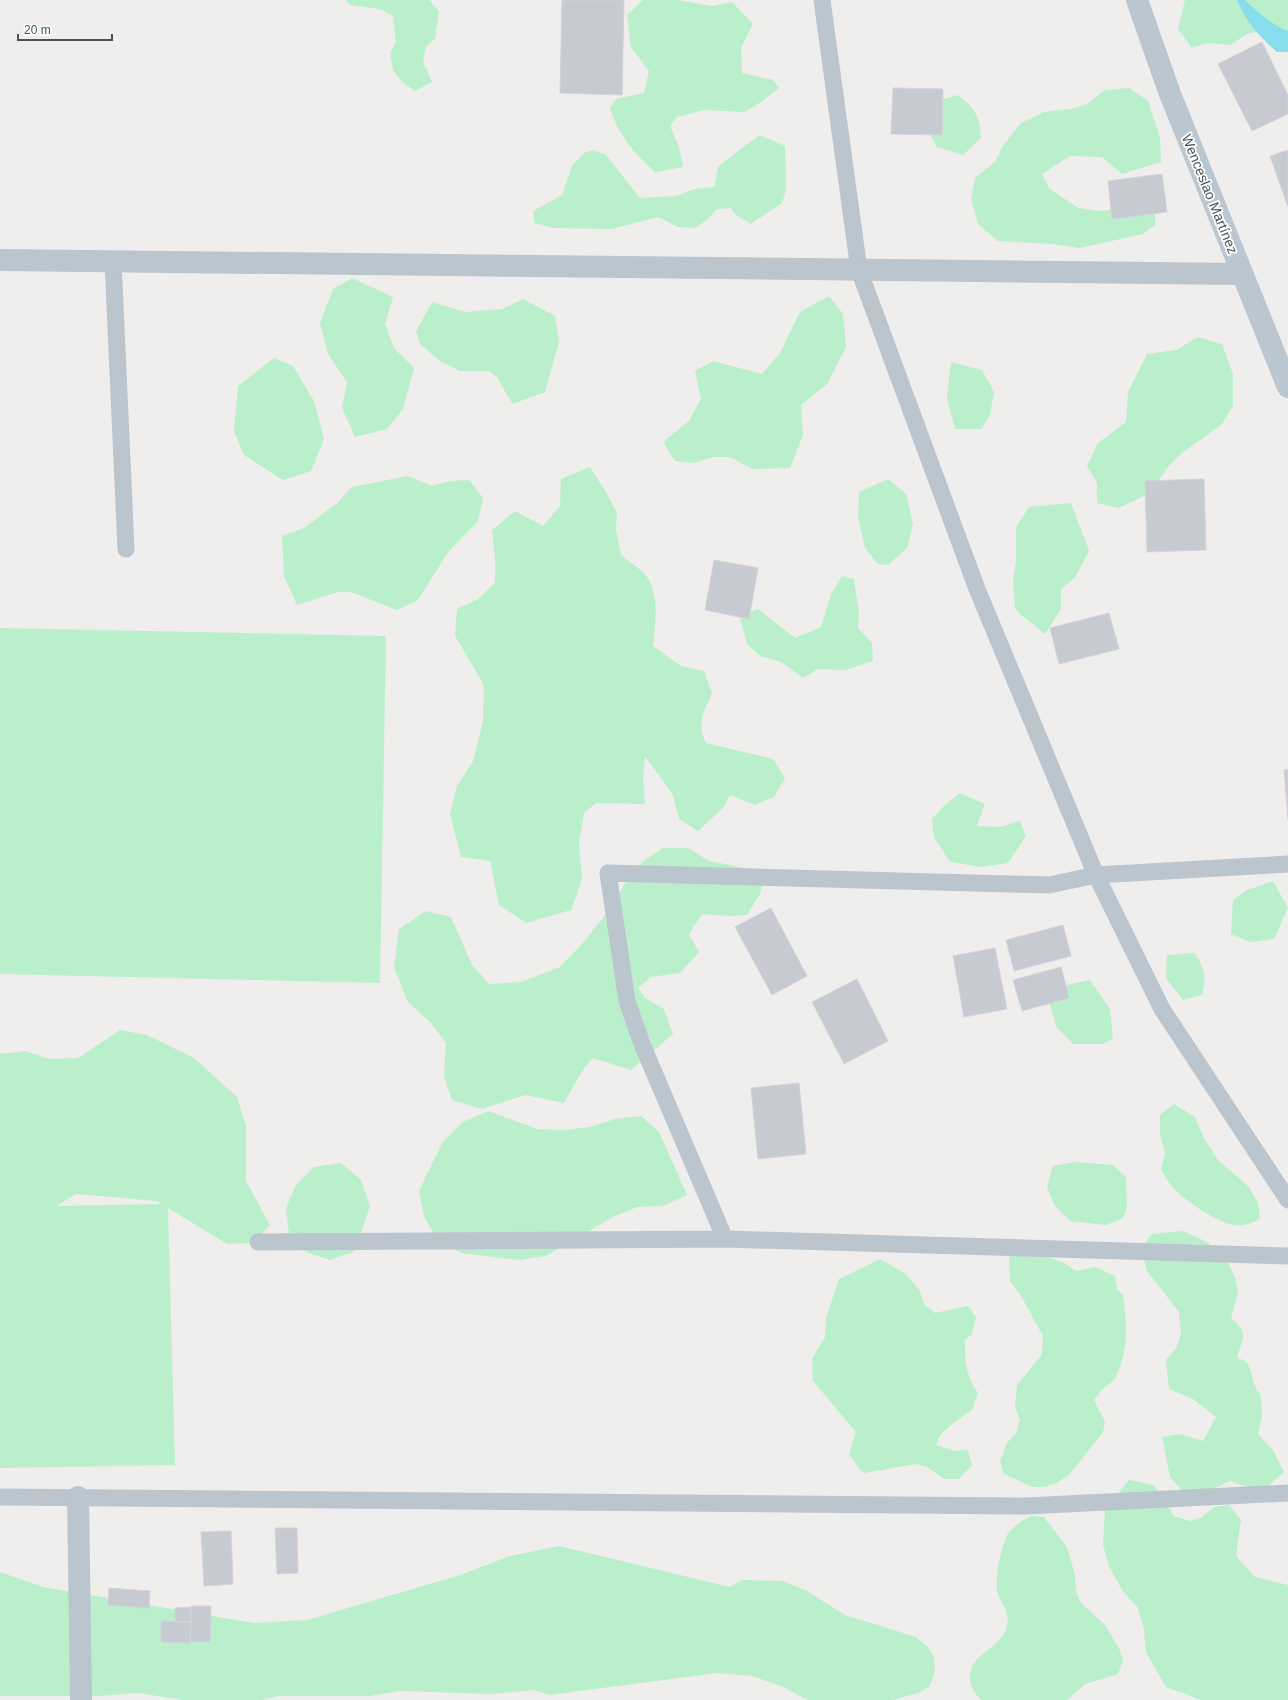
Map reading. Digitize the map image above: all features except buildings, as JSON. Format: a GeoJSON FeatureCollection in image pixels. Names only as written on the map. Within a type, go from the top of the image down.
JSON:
{"type":"FeatureCollection","features":[{"type":"Feature","properties":{"kind":"main road","name":"Wenceslao Martínez"},"geometry":{"type":"LineString","coordinates":[[1137,0],[1170,94],[1288,387]]}},
{"type":"Feature","properties":{"kind":"street"},"geometry":{"type":"LineString","coordinates":[[0,260],[1242,274]]}},
{"type":"Feature","properties":{"kind":"street"},"geometry":{"type":"LineString","coordinates":[[78,1497],[81,1700]]}},
{"type":"Feature","properties":{"kind":"lane"},"geometry":{"type":"LineString","coordinates":[[822,0],[859,270],[977,589],[1096,875],[1162,1009],[1288,1200]]}},
{"type":"Feature","properties":{"kind":"lane"},"geometry":{"type":"LineString","coordinates":[[113,261],[126,549]]}},
{"type":"Feature","properties":{"kind":"lane"},"geometry":{"type":"LineString","coordinates":[[725,1239],[642,1044],[627,1001],[608,872],[1049,885],[1096,875],[1288,864]]}},
{"type":"Feature","properties":{"kind":"lane"},"geometry":{"type":"LineString","coordinates":[[258,1242],[725,1239],[1288,1256]]}},
{"type":"Feature","properties":{"kind":"lane"},"geometry":{"type":"LineString","coordinates":[[0,1496],[1026,1506],[1288,1493]]}},
{"type":"Feature","properties":{"kind":"green space"},"geometry":{"type":"Polygon","coordinates":[[[345,0],[429,0],[439,11],[435,39],[426,46],[423,62],[432,82],[415,91],[402,82],[393,70],[390,53],[396,42],[393,16],[380,9],[350,5],[345,0]]]}},
{"type":"Feature","properties":{"kind":"green space"},"geometry":{"type":"Polygon","coordinates":[[[643,0],[678,0],[712,6],[732,2],[753,24],[741,48],[742,73],[773,80],[779,88],[758,104],[744,112],[704,110],[677,117],[670,126],[679,147],[683,167],[655,172],[622,135],[613,118],[610,108],[616,99],[644,93],[649,71],[631,47],[627,15],[643,0]]]}},
{"type":"Feature","properties":{"kind":"green space"},"geometry":{"type":"Polygon","coordinates":[[[1185,0],[1288,0],[1288,52],[1286,46],[1269,29],[1247,34],[1230,45],[1208,43],[1192,48],[1178,29],[1185,0]]]}},
{"type":"Feature","properties":{"kind":"green space"},"geometry":{"type":"Polygon","coordinates":[[[1129,88],[1148,101],[1160,137],[1161,162],[1122,174],[1102,157],[1070,156],[1042,174],[1049,188],[1078,208],[1102,211],[1128,207],[1155,212],[1155,225],[1143,234],[1080,248],[1052,244],[998,241],[978,224],[971,198],[975,178],[996,161],[1002,147],[1021,123],[1044,112],[1071,109],[1087,104],[1105,90],[1129,88]]]}},
{"type":"Feature","properties":{"kind":"green space"},"geometry":{"type":"Polygon","coordinates":[[[958,95],[976,113],[981,138],[963,155],[937,147],[923,122],[937,101],[958,95]]]}},
{"type":"Feature","properties":{"kind":"green space"},"geometry":{"type":"Polygon","coordinates":[[[760,135],[785,146],[786,190],[782,203],[751,224],[737,216],[731,208],[717,209],[708,219],[695,228],[678,227],[658,217],[612,229],[553,228],[534,223],[533,211],[562,195],[572,166],[584,153],[592,150],[605,154],[640,198],[676,196],[695,189],[714,187],[718,167],[760,135]]]}},
{"type":"Feature","properties":{"kind":"green space"},"geometry":{"type":"Polygon","coordinates":[[[352,278],[393,297],[385,324],[394,348],[414,368],[403,409],[387,429],[355,437],[342,408],[347,382],[328,354],[320,323],[333,289],[352,278]]]}},
{"type":"Feature","properties":{"kind":"green space"},"geometry":{"type":"Polygon","coordinates":[[[829,296],[843,314],[846,347],[827,384],[801,405],[803,435],[790,468],[752,469],[730,457],[714,457],[693,463],[675,461],[663,442],[689,421],[701,399],[695,371],[713,361],[762,374],[780,353],[800,312],[829,296]]]}},
{"type":"Feature","properties":{"kind":"green space"},"geometry":{"type":"Polygon","coordinates":[[[523,299],[555,316],[559,342],[545,392],[512,404],[497,377],[489,371],[460,371],[440,361],[420,344],[416,331],[432,302],[465,312],[502,309],[523,299]]]}},
{"type":"Feature","properties":{"kind":"green space"},"geometry":{"type":"Polygon","coordinates":[[[1198,337],[1222,344],[1233,374],[1233,406],[1221,425],[1182,453],[1168,467],[1150,493],[1119,508],[1097,503],[1097,483],[1087,466],[1098,443],[1126,422],[1128,392],[1147,354],[1176,350],[1198,337]]]}},
{"type":"Feature","properties":{"kind":"green space"},"geometry":{"type":"Polygon","coordinates":[[[274,358],[293,366],[314,401],[324,439],[311,471],[283,480],[244,455],[234,431],[238,386],[274,358]]]}},
{"type":"Feature","properties":{"kind":"green space"},"geometry":{"type":"Polygon","coordinates":[[[951,362],[982,370],[994,392],[990,415],[981,429],[955,429],[947,398],[951,362]]]}},
{"type":"Feature","properties":{"kind":"green space"},"geometry":{"type":"Polygon","coordinates":[[[590,467],[617,513],[616,529],[621,555],[643,572],[649,579],[655,597],[656,607],[653,646],[681,666],[704,671],[712,693],[701,723],[703,736],[706,743],[773,759],[785,778],[774,797],[755,805],[730,795],[724,807],[698,831],[679,819],[673,795],[645,756],[643,777],[645,804],[596,803],[584,813],[579,843],[582,880],[571,910],[526,923],[499,905],[490,861],[461,857],[450,814],[457,786],[473,761],[483,721],[484,685],[455,636],[457,609],[478,599],[495,583],[495,559],[492,530],[515,511],[543,526],[560,506],[561,479],[590,467]]]}},
{"type":"Feature","properties":{"kind":"green space"},"geometry":{"type":"Polygon","coordinates":[[[408,476],[432,486],[450,481],[469,480],[483,498],[478,521],[448,552],[418,600],[397,610],[351,592],[338,592],[297,605],[284,576],[282,536],[304,528],[336,504],[352,487],[408,476]]]}},
{"type":"Feature","properties":{"kind":"green space"},"geometry":{"type":"Polygon","coordinates":[[[888,479],[906,494],[913,524],[907,548],[888,565],[878,564],[865,548],[858,518],[859,492],[888,479]]]}},
{"type":"Feature","properties":{"kind":"green space"},"geometry":{"type":"Polygon","coordinates":[[[1071,503],[1089,551],[1075,578],[1061,589],[1061,609],[1045,634],[1020,614],[1015,608],[1013,581],[1016,560],[1016,527],[1029,507],[1071,503]]]}},
{"type":"Feature","properties":{"kind":"green space"},"geometry":{"type":"Polygon","coordinates":[[[842,576],[854,579],[859,614],[858,628],[872,643],[873,661],[845,670],[818,669],[803,678],[781,662],[760,656],[747,644],[740,617],[758,609],[795,638],[821,627],[831,594],[842,576]]]}},
{"type":"Feature","properties":{"kind":"green space"},"geometry":{"type":"Polygon","coordinates":[[[0,628],[386,636],[380,983],[0,974],[0,628]]]}},
{"type":"Feature","properties":{"kind":"green space"},"geometry":{"type":"Polygon","coordinates":[[[960,793],[985,804],[977,826],[1000,827],[1020,821],[1026,836],[1008,863],[982,867],[950,862],[934,837],[932,819],[944,806],[960,793]]]}},
{"type":"Feature","properties":{"kind":"green space"},"geometry":{"type":"Polygon","coordinates":[[[663,848],[688,848],[709,861],[745,868],[765,875],[760,894],[747,915],[729,916],[702,914],[689,934],[699,952],[680,973],[651,977],[638,988],[645,998],[664,1009],[673,1034],[631,1070],[593,1058],[584,1068],[564,1103],[525,1095],[482,1109],[452,1100],[444,1077],[446,1043],[431,1023],[408,1002],[394,968],[399,929],[426,911],[451,917],[472,965],[489,984],[521,982],[560,967],[583,943],[609,910],[627,880],[642,862],[663,848]]]}},
{"type":"Feature","properties":{"kind":"green space"},"geometry":{"type":"Polygon","coordinates":[[[1273,881],[1288,908],[1274,939],[1250,942],[1231,934],[1233,900],[1245,891],[1273,881]]]}},
{"type":"Feature","properties":{"kind":"green space"},"geometry":{"type":"Polygon","coordinates":[[[1194,953],[1201,963],[1204,973],[1202,995],[1183,1000],[1166,978],[1167,955],[1194,953]]]}},
{"type":"Feature","properties":{"kind":"green space"},"geometry":{"type":"Polygon","coordinates":[[[1090,980],[1110,1009],[1113,1039],[1102,1044],[1073,1044],[1057,1028],[1049,1002],[1066,985],[1090,980]]]}},
{"type":"Feature","properties":{"kind":"green space"},"geometry":{"type":"Polygon","coordinates":[[[120,1030],[147,1035],[194,1058],[237,1097],[246,1126],[246,1181],[270,1225],[253,1243],[227,1244],[168,1208],[175,1465],[0,1468],[0,1054],[25,1051],[50,1059],[78,1058],[120,1030]],[[76,1194],[56,1206],[161,1204],[157,1201],[76,1194]]]}},
{"type":"Feature","properties":{"kind":"green space"},"geometry":{"type":"Polygon","coordinates":[[[1174,1104],[1195,1117],[1204,1138],[1218,1160],[1249,1187],[1258,1203],[1260,1218],[1245,1225],[1234,1225],[1219,1220],[1191,1203],[1168,1182],[1161,1169],[1165,1153],[1160,1135],[1160,1115],[1174,1104]]]}},
{"type":"Feature","properties":{"kind":"green space"},"geometry":{"type":"Polygon","coordinates":[[[488,1111],[537,1129],[564,1130],[590,1127],[615,1119],[641,1116],[659,1132],[687,1195],[663,1206],[637,1207],[613,1217],[546,1256],[518,1260],[461,1253],[437,1239],[424,1216],[419,1191],[442,1143],[463,1122],[488,1111]]]}},
{"type":"Feature","properties":{"kind":"green space"},"geometry":{"type":"Polygon","coordinates":[[[1075,1162],[1113,1165],[1126,1177],[1127,1208],[1123,1218],[1106,1225],[1070,1221],[1055,1206],[1047,1187],[1053,1166],[1075,1162]]]}},
{"type":"Feature","properties":{"kind":"green space"},"geometry":{"type":"Polygon","coordinates":[[[341,1163],[361,1180],[370,1206],[355,1251],[330,1260],[306,1252],[289,1234],[286,1208],[296,1185],[314,1167],[341,1163]]]}},
{"type":"Feature","properties":{"kind":"green space"},"geometry":{"type":"Polygon","coordinates":[[[1183,1231],[1209,1243],[1227,1260],[1236,1280],[1238,1293],[1231,1318],[1237,1323],[1243,1332],[1237,1358],[1246,1361],[1251,1371],[1254,1385],[1261,1396],[1262,1415],[1258,1434],[1273,1450],[1284,1472],[1261,1492],[1230,1481],[1211,1490],[1186,1495],[1170,1477],[1162,1437],[1180,1434],[1203,1441],[1216,1417],[1193,1399],[1169,1389],[1166,1360],[1177,1347],[1181,1334],[1179,1312],[1147,1271],[1141,1249],[1152,1234],[1183,1231]]]}},
{"type":"Feature","properties":{"kind":"green space"},"geometry":{"type":"Polygon","coordinates":[[[1031,1251],[1062,1262],[1077,1271],[1095,1267],[1115,1276],[1117,1289],[1123,1295],[1126,1327],[1125,1348],[1120,1368],[1114,1379],[1094,1400],[1105,1422],[1103,1432],[1069,1475],[1056,1483],[1045,1487],[1033,1487],[1004,1474],[1000,1461],[1007,1443],[1016,1433],[1020,1420],[1015,1407],[1017,1385],[1042,1354],[1043,1336],[1021,1296],[1010,1281],[1009,1256],[1031,1251]]]}},
{"type":"Feature","properties":{"kind":"green space"},"geometry":{"type":"Polygon","coordinates":[[[880,1259],[906,1274],[919,1290],[925,1305],[935,1313],[968,1306],[976,1317],[972,1334],[965,1340],[965,1355],[970,1379],[978,1393],[972,1410],[953,1423],[941,1434],[936,1445],[955,1451],[968,1450],[972,1465],[959,1479],[944,1479],[927,1467],[916,1464],[865,1473],[861,1471],[849,1454],[856,1432],[813,1381],[812,1359],[825,1337],[826,1318],[839,1279],[880,1259]]]}},
{"type":"Feature","properties":{"kind":"green space"},"geometry":{"type":"Polygon","coordinates":[[[1129,1480],[1154,1485],[1174,1516],[1190,1521],[1202,1517],[1214,1507],[1229,1505],[1241,1520],[1236,1556],[1255,1577],[1288,1585],[1288,1700],[1201,1700],[1166,1687],[1146,1652],[1144,1630],[1138,1608],[1122,1590],[1109,1566],[1103,1545],[1105,1510],[1129,1480]]]}},
{"type":"Feature","properties":{"kind":"green space"},"geometry":{"type":"Polygon","coordinates":[[[1031,1516],[1044,1517],[1067,1547],[1075,1575],[1076,1591],[1081,1603],[1105,1625],[1119,1648],[1123,1661],[1118,1674],[1085,1684],[1067,1700],[981,1700],[971,1685],[971,1671],[979,1658],[1002,1636],[1006,1629],[1007,1622],[1006,1612],[997,1589],[998,1568],[1002,1551],[1009,1532],[1019,1523],[1031,1516]]]}},
{"type":"Feature","properties":{"kind":"green space"},"geometry":{"type":"Polygon","coordinates":[[[559,1546],[730,1587],[742,1580],[783,1581],[807,1591],[845,1615],[916,1637],[927,1646],[934,1657],[935,1672],[929,1687],[918,1693],[893,1700],[808,1700],[781,1686],[752,1676],[717,1673],[549,1695],[535,1690],[490,1694],[400,1691],[370,1696],[279,1696],[261,1700],[183,1700],[138,1693],[98,1696],[0,1696],[0,1572],[43,1587],[254,1623],[307,1620],[460,1575],[510,1556],[559,1546]]]}},
{"type":"Feature","properties":{"kind":"water"},"geometry":{"type":"Polygon","coordinates":[[[1237,0],[1245,0],[1271,22],[1288,31],[1288,52],[1277,52],[1264,40],[1249,22],[1237,0]]]}}]}
